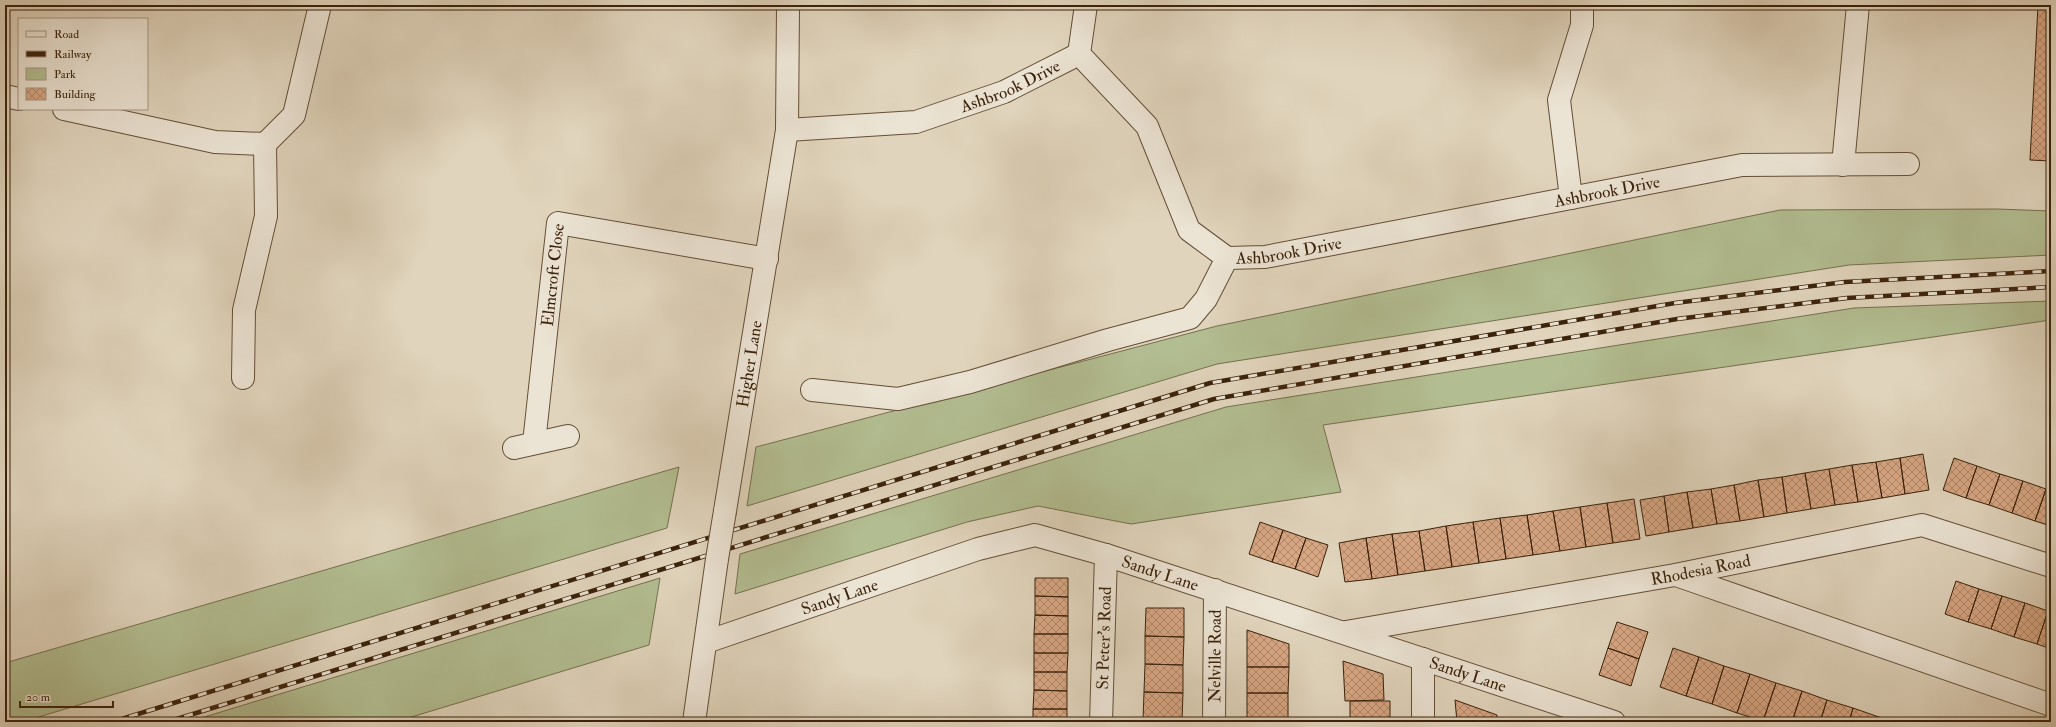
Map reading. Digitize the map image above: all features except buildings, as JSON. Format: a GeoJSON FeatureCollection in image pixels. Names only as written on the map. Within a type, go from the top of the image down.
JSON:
{"type":"FeatureCollection","features":[{"type":"Feature","properties":{"kind":"street"},"geometry":{"type":"LineString","coordinates":[[243,378],[244,310],[266,216],[265,144],[294,115],[320,5]]}},
{"type":"Feature","properties":{"kind":"street","name":"Higher Lane"},"geometry":{"type":"LineString","coordinates":[[694,722],[717,559],[767,259],[786,130],[788,5]]}},
{"type":"Feature","properties":{"kind":"street"},"geometry":{"type":"LineString","coordinates":[[1079,54],[1086,5]]}},
{"type":"Feature","properties":{"kind":"street"},"geometry":{"type":"LineString","coordinates":[[1571,198],[1559,100],[1582,26],[1582,5]]}},
{"type":"Feature","properties":{"kind":"street"},"geometry":{"type":"LineString","coordinates":[[1843,165],[1858,5]]}},
{"type":"Feature","properties":{"kind":"street","name":"Ashbrook Drive"},"geometry":{"type":"LineString","coordinates":[[786,130],[916,122],[1004,92],[1079,54],[1147,126],[1189,230],[1227,258],[1265,256],[1742,166],[1908,164]]}},
{"type":"Feature","properties":{"kind":"street"},"geometry":{"type":"LineString","coordinates":[[5,96],[18,99]]}},
{"type":"Feature","properties":{"kind":"street"},"geometry":{"type":"LineString","coordinates":[[69,110],[216,142],[265,144]]}},
{"type":"Feature","properties":{"kind":"street","name":"Elmcroft Close"},"geometry":{"type":"LineString","coordinates":[[568,436],[524,446],[558,223],[767,259]]}},
{"type":"Feature","properties":{"kind":"street"},"geometry":{"type":"LineString","coordinates":[[812,390],[898,399],[970,382],[1108,340],[1190,318],[1206,299],[1227,258]]}},
{"type":"Feature","properties":{"kind":"street","name":"Rhodesia Road"},"geometry":{"type":"LineString","coordinates":[[1344,633],[1675,575],[1922,525],[2051,566]]}},
{"type":"Feature","properties":{"kind":"street","name":"Sandy Lane"},"geometry":{"type":"LineString","coordinates":[[706,642],[978,549],[1035,535],[1106,555],[1215,590],[1614,722]]}},
{"type":"Feature","properties":{"kind":"street","name":"St Peter's Road"},"geometry":{"type":"LineString","coordinates":[[1101,722],[1106,555]]}},
{"type":"Feature","properties":{"kind":"street"},"geometry":{"type":"LineString","coordinates":[[1675,575],[2051,705]]}},
{"type":"Feature","properties":{"kind":"street","name":"Nelville Road"},"geometry":{"type":"LineString","coordinates":[[1214,722],[1215,590]]}},
{"type":"Feature","properties":{"kind":"street"},"geometry":{"type":"LineString","coordinates":[[1423,659],[1424,722]]}},
{"type":"Feature","properties":{"kind":"green space"},"geometry":{"type":"Polygon","coordinates":[[[1997,209],[2051,211],[2051,255],[1849,265],[1217,364],[747,506],[756,447],[1217,326],[1780,210],[1997,209]]]}},
{"type":"Feature","properties":{"kind":"green space"},"geometry":{"type":"Polygon","coordinates":[[[2051,301],[2051,320],[1323,425],[1341,492],[1131,524],[1038,506],[967,522],[735,594],[740,554],[1226,407],[1854,308],[2051,301]]]}},
{"type":"Feature","properties":{"kind":"green space"},"geometry":{"type":"Polygon","coordinates":[[[679,467],[667,528],[22,722],[5,722],[5,663],[679,467]]]}},
{"type":"Feature","properties":{"kind":"green space"},"geometry":{"type":"Polygon","coordinates":[[[660,578],[649,645],[395,722],[188,722],[660,578]]]}},
{"type":"Feature","properties":{"kind":"railway"},"geometry":{"type":"LineString","coordinates":[[112,722],[1210,383],[1675,303],[1845,282],[2051,271]]}},
{"type":"Feature","properties":{"kind":"railway"},"geometry":{"type":"LineString","coordinates":[[167,722],[1214,399],[1677,319],[1847,298],[2051,287]]}}]}
